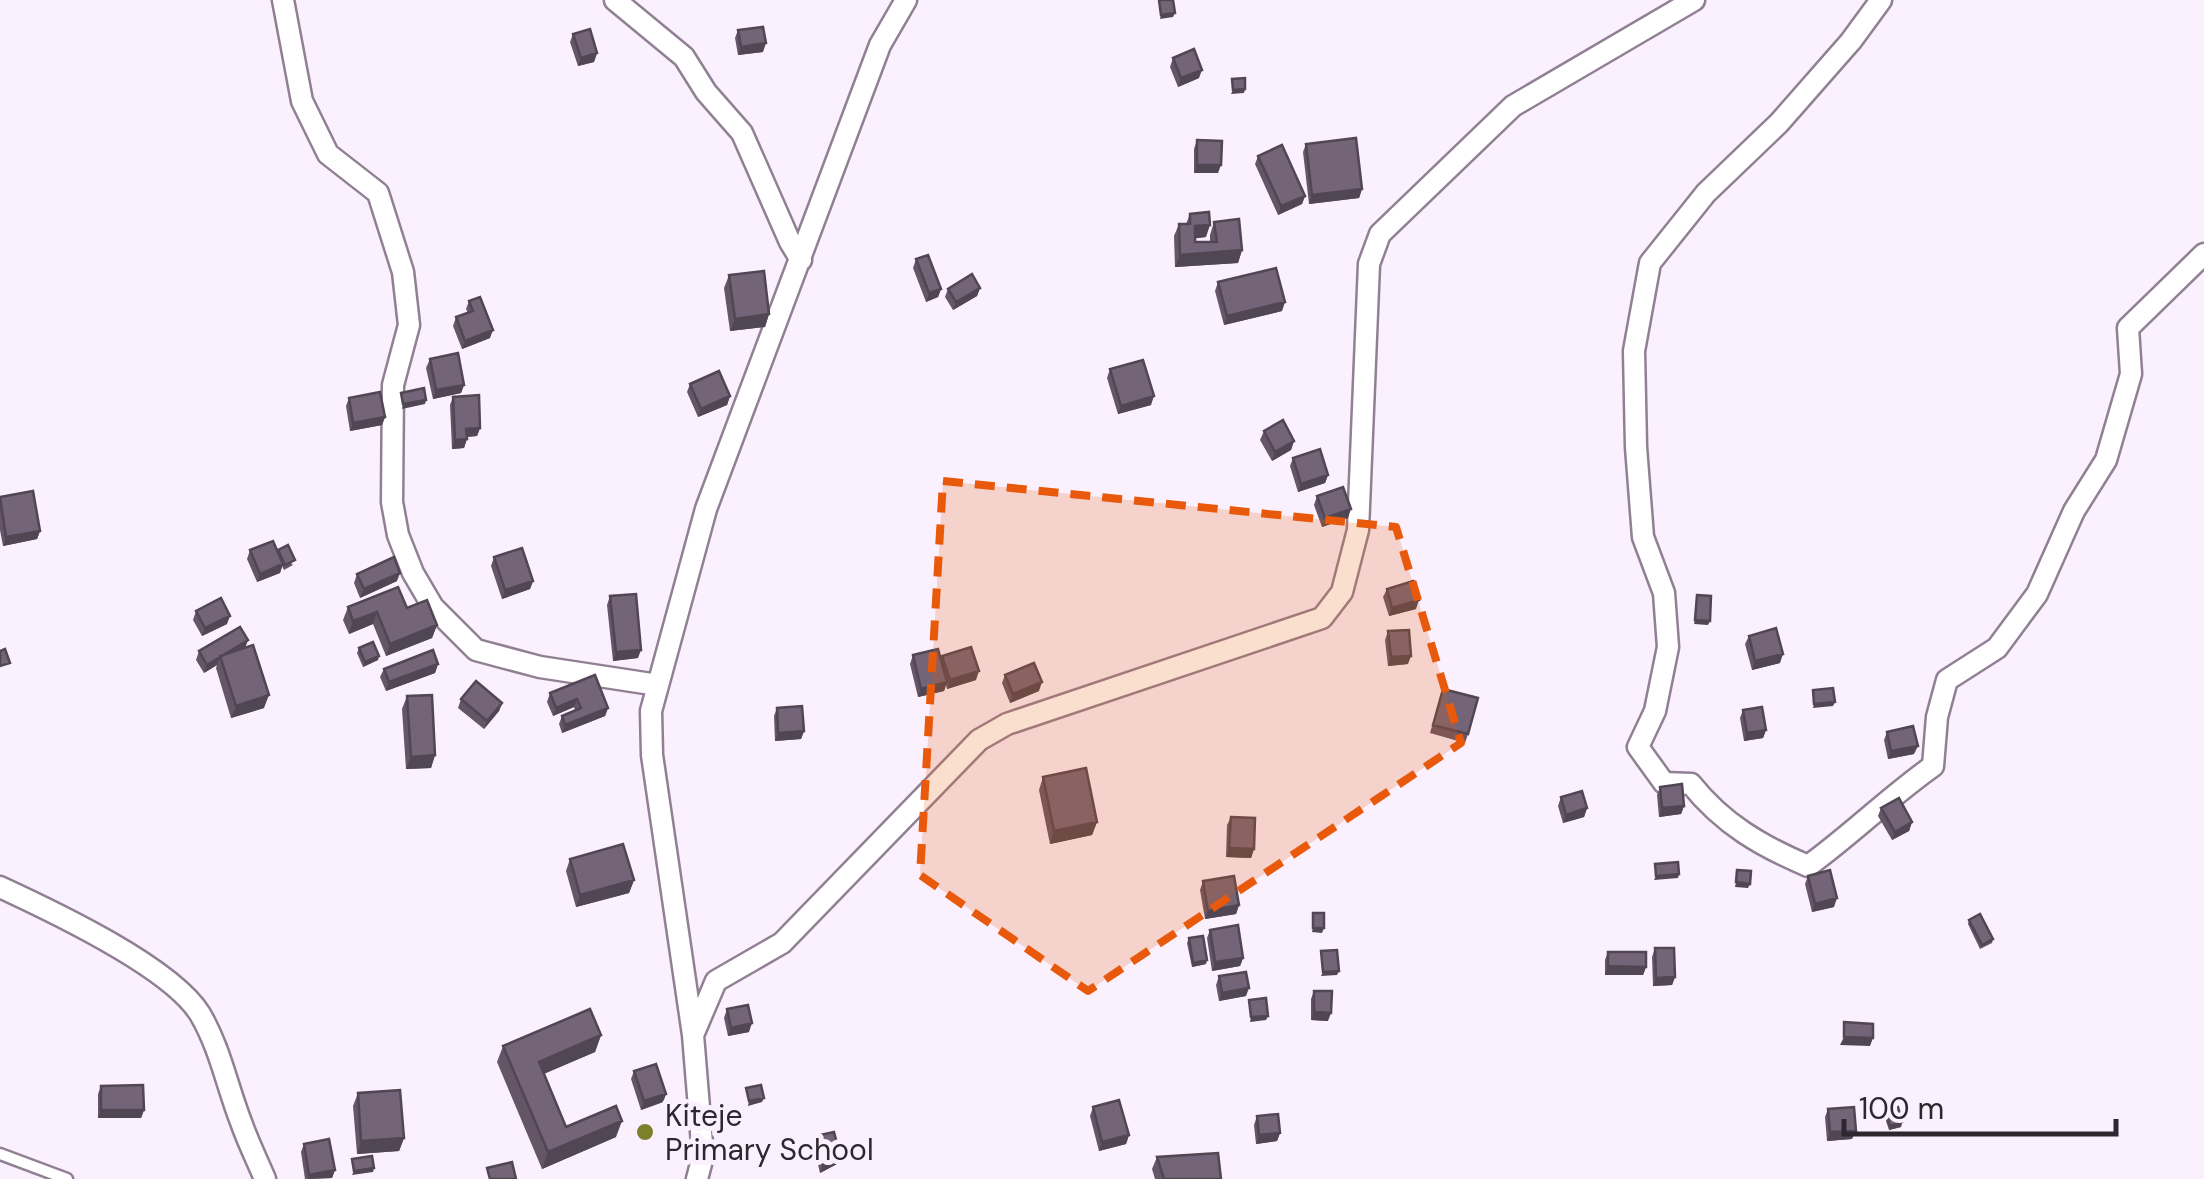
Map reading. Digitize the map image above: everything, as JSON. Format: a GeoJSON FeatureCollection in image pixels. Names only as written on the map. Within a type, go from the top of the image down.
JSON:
{"type":"FeatureCollection","features":[{"type":"Feature","properties":{"kind":"street"},"geometry":{"type":"LineString","coordinates":[[283,0],[302,101],[328,154],[378,193],[403,272],[409,325],[394,385],[392,502],[398,535],[412,573],[433,608],[476,650],[540,667],[658,686]]}},
{"type":"Feature","properties":{"kind":"street"},"geometry":{"type":"LineString","coordinates":[[615,0],[684,57],[706,92],[742,133],[801,260]]}},
{"type":"Feature","properties":{"kind":"street"},"geometry":{"type":"LineString","coordinates":[[697,1179],[703,1156],[694,1035],[652,755],[651,711],[706,509],[880,45],[906,0]]}},
{"type":"Feature","properties":{"kind":"street"},"geometry":{"type":"LineString","coordinates":[[694,1035],[716,981],[782,943],[979,740],[1007,724],[1322,618],[1342,592],[1358,530],[1369,264],[1380,234],[1513,106],[1694,0]]}},
{"type":"Feature","properties":{"kind":"street"},"geometry":{"type":"LineString","coordinates":[[1881,0],[1852,41],[1779,123],[1706,193],[1650,263],[1634,352],[1636,446],[1644,537],[1664,593],[1668,647],[1654,711],[1638,747],[1664,783],[1691,784],[1712,811],[1760,846],[1808,866],[1933,766],[1946,680],[1997,648],[2007,635],[2036,594],[2074,510],[2106,460],[2131,374],[2128,328],[2204,254]]}},
{"type":"Feature","properties":{"kind":"street"},"geometry":{"type":"LineString","coordinates":[[0,887],[64,917],[176,986],[198,1010],[214,1040],[241,1123],[266,1179]]}},
{"type":"Feature","properties":{"kind":"lane"},"geometry":{"type":"LineString","coordinates":[[0,1154],[67,1179]]}},
{"type":"Feature","properties":{"kind":"highlighted area"},"geometry":{"type":"Polygon","coordinates":[[[943,481],[1396,527],[1461,743],[1088,991],[920,875],[943,481]]]}},
{"type":"Feature","properties":{"kind":"building"},"geometry":{"type":"Polygon","coordinates":[[[1159,0],[1173,0],[1175,13],[1161,15],[1159,0]]]}},
{"type":"Feature","properties":{"kind":"building"},"geometry":{"type":"Polygon","coordinates":[[[763,27],[766,43],[741,47],[738,30],[763,27]]]}},
{"type":"Feature","properties":{"kind":"building"},"geometry":{"type":"Polygon","coordinates":[[[590,29],[597,53],[581,58],[573,34],[590,29]]]}},
{"type":"Feature","properties":{"kind":"building"},"geometry":{"type":"Polygon","coordinates":[[[1194,49],[1202,70],[1181,78],[1173,58],[1194,49]]]}},
{"type":"Feature","properties":{"kind":"building"},"geometry":{"type":"Polygon","coordinates":[[[1245,78],[1245,89],[1233,90],[1232,79],[1245,78]]]}},
{"type":"Feature","properties":{"kind":"building"},"geometry":{"type":"Polygon","coordinates":[[[1356,138],[1362,189],[1312,195],[1306,144],[1356,138]]]}},
{"type":"Feature","properties":{"kind":"building"},"geometry":{"type":"Polygon","coordinates":[[[1197,140],[1222,141],[1221,165],[1197,165],[1197,140]]]}},
{"type":"Feature","properties":{"kind":"building"},"geometry":{"type":"Polygon","coordinates":[[[1282,145],[1305,196],[1281,206],[1258,156],[1282,145]]]}},
{"type":"Feature","properties":{"kind":"building"},"geometry":{"type":"Polygon","coordinates":[[[1209,212],[1210,225],[1195,226],[1195,242],[1217,242],[1214,222],[1239,219],[1242,250],[1180,255],[1179,224],[1190,224],[1190,214],[1209,212]]]}},
{"type":"Feature","properties":{"kind":"building"},"geometry":{"type":"Polygon","coordinates":[[[928,255],[941,289],[929,293],[916,259],[928,255]]]}},
{"type":"Feature","properties":{"kind":"building"},"geometry":{"type":"Polygon","coordinates":[[[1276,268],[1285,302],[1227,316],[1218,282],[1276,268]]]}},
{"type":"Feature","properties":{"kind":"building"},"geometry":{"type":"Polygon","coordinates":[[[764,271],[769,314],[735,319],[729,275],[764,271]]]}},
{"type":"Feature","properties":{"kind":"building"},"geometry":{"type":"Polygon","coordinates":[[[972,274],[980,288],[956,302],[948,289],[972,274]]]}},
{"type":"Feature","properties":{"kind":"building"},"geometry":{"type":"Polygon","coordinates":[[[480,297],[493,330],[465,341],[456,317],[473,311],[469,301],[480,297]]]}},
{"type":"Feature","properties":{"kind":"building"},"geometry":{"type":"Polygon","coordinates":[[[458,353],[464,385],[436,390],[430,359],[458,353]]]}},
{"type":"Feature","properties":{"kind":"building"},"geometry":{"type":"Polygon","coordinates":[[[1143,360],[1154,396],[1121,406],[1110,369],[1143,360]]]}},
{"type":"Feature","properties":{"kind":"building"},"geometry":{"type":"Polygon","coordinates":[[[719,371],[730,396],[701,409],[690,384],[719,371]]]}},
{"type":"Feature","properties":{"kind":"building"},"geometry":{"type":"Polygon","coordinates":[[[424,388],[426,400],[403,404],[401,393],[424,388]]]}},
{"type":"Feature","properties":{"kind":"building"},"geometry":{"type":"Polygon","coordinates":[[[380,392],[385,417],[353,423],[349,398],[380,392]]]}},
{"type":"Feature","properties":{"kind":"building"},"geometry":{"type":"Polygon","coordinates":[[[479,395],[480,428],[466,429],[467,439],[455,440],[453,397],[479,395]]]}},
{"type":"Feature","properties":{"kind":"building"},"geometry":{"type":"Polygon","coordinates":[[[1283,420],[1294,441],[1275,452],[1264,431],[1283,420]]]}},
{"type":"Feature","properties":{"kind":"building"},"geometry":{"type":"Polygon","coordinates":[[[1320,449],[1328,475],[1301,484],[1293,458],[1320,449]]]}},
{"type":"Feature","properties":{"kind":"building"},"geometry":{"type":"Polygon","coordinates":[[[1343,487],[1351,509],[1325,518],[1317,496],[1343,487]]]}},
{"type":"Feature","properties":{"kind":"building"},"geometry":{"type":"Polygon","coordinates":[[[33,491],[40,531],[6,537],[0,497],[33,491]]]}},
{"type":"Feature","properties":{"kind":"building"},"geometry":{"type":"Polygon","coordinates":[[[273,541],[283,564],[260,574],[250,550],[273,541]]]}},
{"type":"Feature","properties":{"kind":"building"},"geometry":{"type":"Polygon","coordinates":[[[288,545],[295,560],[285,565],[278,550],[288,545]]]}},
{"type":"Feature","properties":{"kind":"building"},"geometry":{"type":"Polygon","coordinates":[[[522,548],[533,581],[505,590],[494,557],[522,548]]]}},
{"type":"Feature","properties":{"kind":"building"},"geometry":{"type":"Polygon","coordinates":[[[394,557],[400,573],[364,589],[357,574],[394,557]]]}},
{"type":"Feature","properties":{"kind":"building"},"geometry":{"type":"Polygon","coordinates":[[[1413,581],[1419,600],[1392,608],[1387,589],[1413,581]]]}},
{"type":"Feature","properties":{"kind":"building"},"geometry":{"type":"Polygon","coordinates":[[[398,587],[407,608],[427,600],[437,625],[390,644],[377,612],[353,621],[348,607],[398,587]]]}},
{"type":"Feature","properties":{"kind":"building"},"geometry":{"type":"Polygon","coordinates":[[[636,594],[641,650],[616,652],[610,596],[636,594]]]}},
{"type":"Feature","properties":{"kind":"building"},"geometry":{"type":"Polygon","coordinates":[[[1697,595],[1711,596],[1710,621],[1695,620],[1697,595]]]}},
{"type":"Feature","properties":{"kind":"building"},"geometry":{"type":"Polygon","coordinates":[[[221,598],[230,616],[205,628],[196,611],[221,598]]]}},
{"type":"Feature","properties":{"kind":"building"},"geometry":{"type":"Polygon","coordinates":[[[240,627],[248,640],[207,665],[199,651],[240,627]]]}},
{"type":"Feature","properties":{"kind":"building"},"geometry":{"type":"Polygon","coordinates":[[[1776,628],[1783,654],[1755,661],[1749,636],[1776,628]]]}},
{"type":"Feature","properties":{"kind":"building"},"geometry":{"type":"Polygon","coordinates":[[[1409,630],[1411,656],[1391,657],[1388,631],[1409,630]]]}},
{"type":"Feature","properties":{"kind":"building"},"geometry":{"type":"Polygon","coordinates":[[[373,642],[379,656],[365,662],[359,648],[373,642]]]}},
{"type":"Feature","properties":{"kind":"building"},"geometry":{"type":"Polygon","coordinates":[[[253,645],[269,695],[236,706],[220,656],[253,645]]]}},
{"type":"Feature","properties":{"kind":"building"},"geometry":{"type":"Polygon","coordinates":[[[971,647],[979,671],[950,680],[942,656],[971,647]]]}},
{"type":"Feature","properties":{"kind":"building"},"geometry":{"type":"Polygon","coordinates":[[[5,649],[10,663],[0,666],[0,651],[5,649]]]}},
{"type":"Feature","properties":{"kind":"building"},"geometry":{"type":"Polygon","coordinates":[[[938,649],[947,682],[921,689],[913,655],[938,649]]]}},
{"type":"Feature","properties":{"kind":"building"},"geometry":{"type":"Polygon","coordinates":[[[433,650],[438,664],[389,682],[384,669],[433,650]]]}},
{"type":"Feature","properties":{"kind":"building"},"geometry":{"type":"Polygon","coordinates":[[[1034,663],[1042,682],[1013,694],[1005,675],[1034,663]]]}},
{"type":"Feature","properties":{"kind":"building"},"geometry":{"type":"Polygon","coordinates":[[[595,675],[608,708],[565,725],[562,716],[581,708],[577,699],[556,708],[550,693],[595,675]]]}},
{"type":"Feature","properties":{"kind":"building"},"geometry":{"type":"Polygon","coordinates":[[[476,681],[502,703],[487,721],[461,699],[476,681]]]}},
{"type":"Feature","properties":{"kind":"building"},"geometry":{"type":"Polygon","coordinates":[[[1833,688],[1835,702],[1814,704],[1813,690],[1833,688]]]}},
{"type":"Feature","properties":{"kind":"building"},"geometry":{"type":"Polygon","coordinates":[[[1443,689],[1478,698],[1468,734],[1433,725],[1443,689]]]}},
{"type":"Feature","properties":{"kind":"building"},"geometry":{"type":"Polygon","coordinates":[[[432,695],[435,755],[411,757],[407,696],[432,695]]]}},
{"type":"Feature","properties":{"kind":"building"},"geometry":{"type":"Polygon","coordinates":[[[802,706],[804,731],[778,733],[777,708],[802,706]]]}},
{"type":"Feature","properties":{"kind":"building"},"geometry":{"type":"Polygon","coordinates":[[[1762,707],[1766,730],[1747,733],[1743,710],[1762,707]]]}},
{"type":"Feature","properties":{"kind":"building"},"geometry":{"type":"Polygon","coordinates":[[[1913,726],[1918,746],[1891,751],[1887,732],[1913,726]]]}},
{"type":"Feature","properties":{"kind":"building"},"geometry":{"type":"Polygon","coordinates":[[[1086,768],[1097,822],[1054,831],[1043,777],[1086,768]]]}},
{"type":"Feature","properties":{"kind":"building"},"geometry":{"type":"Polygon","coordinates":[[[1682,784],[1684,806],[1662,808],[1660,787],[1682,784]]]}},
{"type":"Feature","properties":{"kind":"building"},"geometry":{"type":"Polygon","coordinates":[[[1582,791],[1587,808],[1566,815],[1561,797],[1582,791]]]}},
{"type":"Feature","properties":{"kind":"building"},"geometry":{"type":"Polygon","coordinates":[[[1899,798],[1912,822],[1895,832],[1881,808],[1899,798]]]}},
{"type":"Feature","properties":{"kind":"building"},"geometry":{"type":"Polygon","coordinates":[[[1231,817],[1255,818],[1254,849],[1229,848],[1231,817]]]}},
{"type":"Feature","properties":{"kind":"building"},"geometry":{"type":"Polygon","coordinates":[[[623,844],[634,880],[580,895],[570,859],[623,844]]]}},
{"type":"Feature","properties":{"kind":"building"},"geometry":{"type":"Polygon","coordinates":[[[1678,862],[1679,874],[1656,876],[1655,864],[1678,862]]]}},
{"type":"Feature","properties":{"kind":"building"},"geometry":{"type":"Polygon","coordinates":[[[1737,870],[1751,871],[1750,884],[1736,882],[1737,870]]]}},
{"type":"Feature","properties":{"kind":"building"},"geometry":{"type":"Polygon","coordinates":[[[1830,870],[1837,898],[1815,904],[1808,876],[1830,870]]]}},
{"type":"Feature","properties":{"kind":"building"},"geometry":{"type":"Polygon","coordinates":[[[1234,876],[1239,905],[1208,911],[1203,881],[1234,876]]]}},
{"type":"Feature","properties":{"kind":"building"},"geometry":{"type":"Polygon","coordinates":[[[1313,913],[1324,913],[1324,928],[1313,928],[1313,913]]]}},
{"type":"Feature","properties":{"kind":"building"},"geometry":{"type":"Polygon","coordinates":[[[1980,914],[1993,939],[1982,945],[1969,920],[1980,914]]]}},
{"type":"Feature","properties":{"kind":"building"},"geometry":{"type":"Polygon","coordinates":[[[1238,925],[1243,958],[1215,962],[1210,930],[1238,925]]]}},
{"type":"Feature","properties":{"kind":"building"},"geometry":{"type":"Polygon","coordinates":[[[1203,936],[1207,960],[1193,963],[1189,938],[1203,936]]]}},
{"type":"Feature","properties":{"kind":"building"},"geometry":{"type":"Polygon","coordinates":[[[1655,948],[1674,948],[1675,977],[1656,978],[1655,948]]]}},
{"type":"Feature","properties":{"kind":"building"},"geometry":{"type":"Polygon","coordinates":[[[1337,950],[1339,971],[1323,972],[1321,951],[1337,950]]]}},
{"type":"Feature","properties":{"kind":"building"},"geometry":{"type":"Polygon","coordinates":[[[1608,952],[1646,952],[1646,967],[1608,966],[1608,952]]]}},
{"type":"Feature","properties":{"kind":"building"},"geometry":{"type":"Polygon","coordinates":[[[1246,972],[1249,988],[1222,993],[1219,976],[1246,972]]]}},
{"type":"Feature","properties":{"kind":"building"},"geometry":{"type":"Polygon","coordinates":[[[1314,991],[1332,991],[1331,1013],[1314,1012],[1314,991]]]}},
{"type":"Feature","properties":{"kind":"building"},"geometry":{"type":"Polygon","coordinates":[[[1266,998],[1268,1016],[1251,1017],[1249,1000],[1266,998]]]}},
{"type":"Feature","properties":{"kind":"building"},"geometry":{"type":"Polygon","coordinates":[[[748,1005],[752,1023],[731,1028],[727,1009],[748,1005]]]}},
{"type":"Feature","properties":{"kind":"building"},"geometry":{"type":"Polygon","coordinates":[[[590,1009],[601,1035],[539,1062],[566,1127],[616,1106],[622,1121],[548,1152],[503,1046],[590,1009]]]}},
{"type":"Feature","properties":{"kind":"building"},"geometry":{"type":"Polygon","coordinates":[[[1844,1022],[1873,1024],[1873,1038],[1844,1037],[1844,1022]]]}},
{"type":"Feature","properties":{"kind":"building"},"geometry":{"type":"Polygon","coordinates":[[[656,1064],[666,1094],[644,1101],[634,1071],[656,1064]]]}},
{"type":"Feature","properties":{"kind":"building"},"geometry":{"type":"Polygon","coordinates":[[[143,1085],[144,1110],[101,1110],[101,1086],[143,1085]]]}},
{"type":"Feature","properties":{"kind":"building"},"geometry":{"type":"Polygon","coordinates":[[[761,1085],[764,1098],[749,1101],[746,1088],[761,1085]]]}},
{"type":"Feature","properties":{"kind":"building"},"geometry":{"type":"Polygon","coordinates":[[[400,1090],[404,1138],[361,1141],[358,1093],[400,1090]]]}},
{"type":"Feature","properties":{"kind":"building"},"geometry":{"type":"Polygon","coordinates":[[[1119,1100],[1129,1135],[1102,1142],[1093,1107],[1119,1100]]]}},
{"type":"Feature","properties":{"kind":"building"},"geometry":{"type":"Polygon","coordinates":[[[1854,1107],[1856,1131],[1830,1132],[1828,1109],[1854,1107]]]}},
{"type":"Feature","properties":{"kind":"building"},"geometry":{"type":"Polygon","coordinates":[[[1898,1107],[1902,1122],[1890,1126],[1885,1111],[1898,1107]]]}},
{"type":"Feature","properties":{"kind":"building"},"geometry":{"type":"Polygon","coordinates":[[[1278,1114],[1280,1133],[1259,1135],[1257,1116],[1278,1114]]]}},
{"type":"Feature","properties":{"kind":"building"},"geometry":{"type":"Polygon","coordinates":[[[834,1132],[840,1155],[823,1165],[816,1136],[834,1132]]]}},
{"type":"Feature","properties":{"kind":"building"},"geometry":{"type":"Polygon","coordinates":[[[329,1139],[335,1170],[309,1175],[304,1144],[329,1139]]]}},
{"type":"Feature","properties":{"kind":"building"},"geometry":{"type":"Polygon","coordinates":[[[1218,1153],[1221,1179],[1164,1179],[1157,1157],[1218,1153]]]}},
{"type":"Feature","properties":{"kind":"building"},"geometry":{"type":"Polygon","coordinates":[[[372,1156],[374,1168],[354,1171],[352,1159],[372,1156]]]}},
{"type":"Feature","properties":{"kind":"building"},"geometry":{"type":"Polygon","coordinates":[[[512,1162],[516,1179],[490,1179],[487,1168],[512,1162]]]}},
{"type":"Feature","properties":{"kind":"place","name":"Kiteje Primary School"},"geometry":{"type":"Point","coordinates":[645,1132]}}]}
